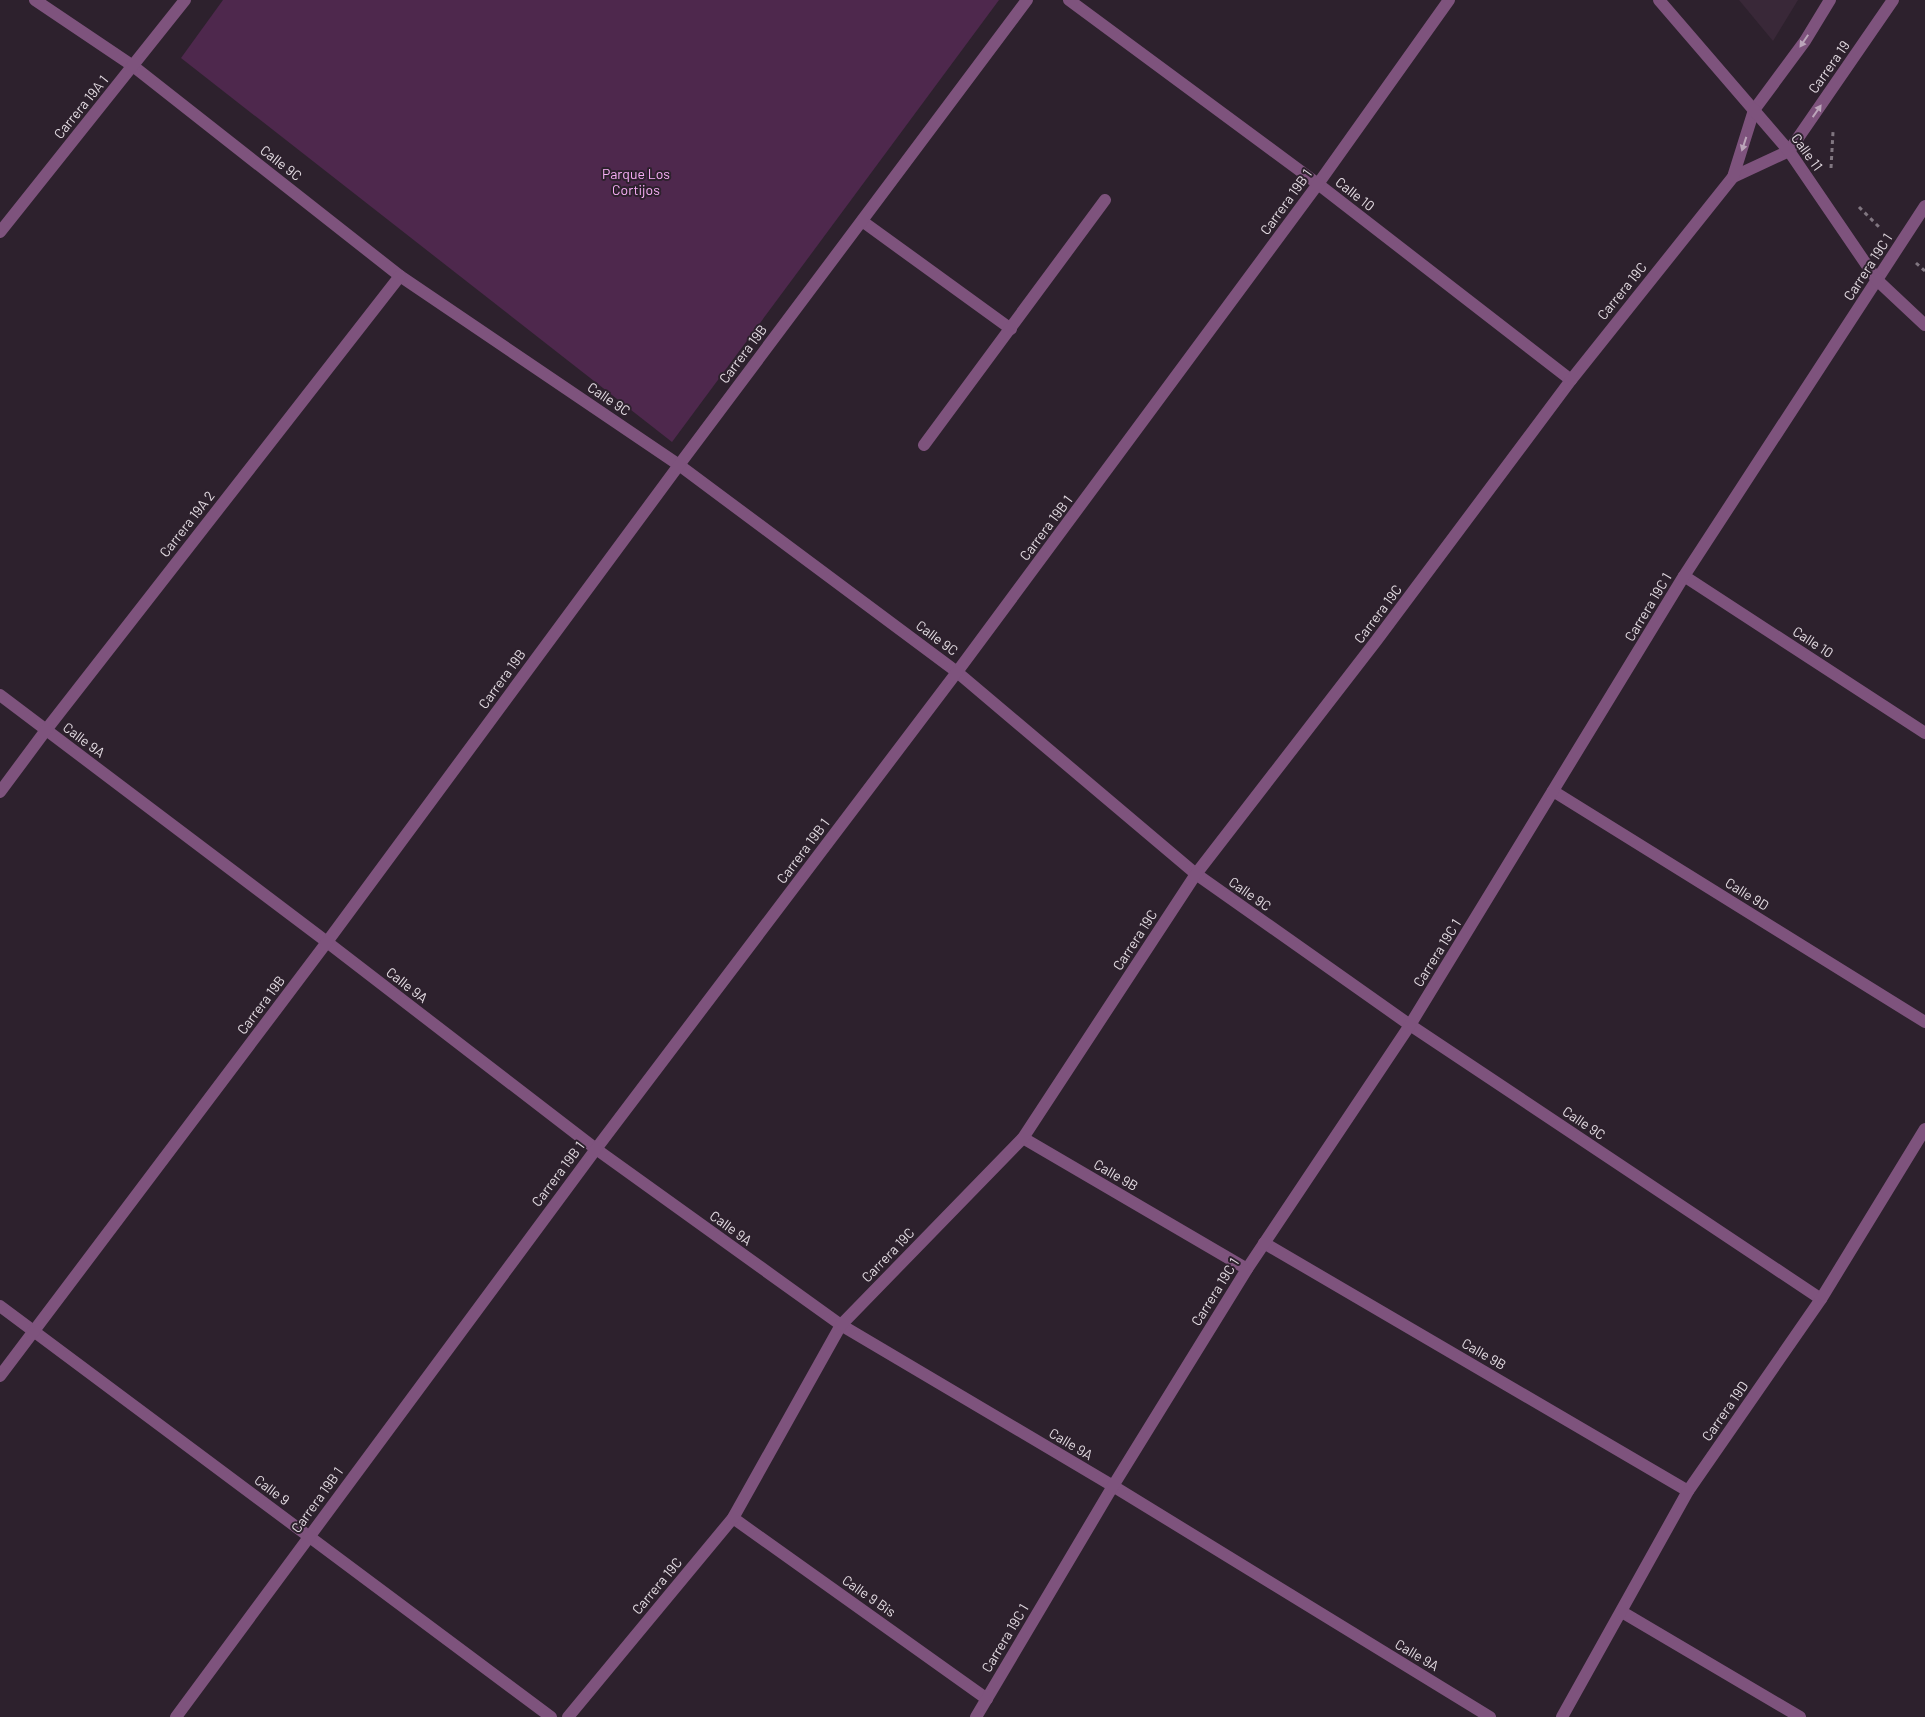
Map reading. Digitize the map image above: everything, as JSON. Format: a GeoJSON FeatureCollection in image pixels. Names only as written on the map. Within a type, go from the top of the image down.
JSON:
{"type":"FeatureCollection","features":[{"type":"Feature","properties":{"kind":"street","name":"Calle 9C"},"geometry":{"type":"LineString","coordinates":[[35,0],[134,66],[400,276],[679,465],[957,672],[1196,874],[1410,1025],[1821,1299]]}},
{"type":"Feature","properties":{"kind":"street","name":"Carrera 19A 1"},"geometry":{"type":"LineString","coordinates":[[0,232],[185,0]]}},
{"type":"Feature","properties":{"kind":"street","name":"Carrera 19B"},"geometry":{"type":"LineString","coordinates":[[0,1376],[327,942],[679,465],[1027,0]]}},
{"type":"Feature","properties":{"kind":"street","name":"Calle 10"},"geometry":{"type":"LineString","coordinates":[[1069,0],[1318,184],[1571,380]]}},
{"type":"Feature","properties":{"kind":"street","name":"Carrera 19B 1"},"geometry":{"type":"LineString","coordinates":[[176,1717],[596,1149],[957,672],[1318,184],[1449,0]]}},
{"type":"Feature","properties":{"kind":"street","name":"Calle 11"},"geometry":{"type":"LineString","coordinates":[[1659,0],[1789,151],[1877,280],[1925,325]]}},
{"type":"Feature","properties":{"kind":"street","name":"Carrera 19C"},"geometry":{"type":"LineString","coordinates":[[568,1717],[733,1518],[841,1325],[1023,1138],[1196,874],[1376,642],[1571,380],[1733,177],[1754,110],[1805,42],[1830,0]]}},
{"type":"Feature","properties":{"kind":"street","name":"Carrera 19"},"geometry":{"type":"LineString","coordinates":[[1789,151],[1893,0]]}},
{"type":"Feature","properties":{"kind":"street","name":"Carrera 19C"},"geometry":{"type":"LineString","coordinates":[[1733,177],[1789,151]]}},
{"type":"Feature","properties":{"kind":"street"},"geometry":{"type":"LineString","coordinates":[[924,445],[1105,200]]}},
{"type":"Feature","properties":{"kind":"street","name":"Carrera 19C 1"},"geometry":{"type":"LineString","coordinates":[[976,1717],[1113,1486],[1247,1269],[1410,1025],[1684,576],[1925,206]]}},
{"type":"Feature","properties":{"kind":"street"},"geometry":{"type":"LineString","coordinates":[[862,221],[1011,329]]}},
{"type":"Feature","properties":{"kind":"street","name":"Carrera 19A 2"},"geometry":{"type":"LineString","coordinates":[[0,792],[46,730],[400,276]]}},
{"type":"Feature","properties":{"kind":"street","name":"Calle 10"},"geometry":{"type":"LineString","coordinates":[[1684,576],[1925,733]]}},
{"type":"Feature","properties":{"kind":"street","name":"Calle 9A"},"geometry":{"type":"LineString","coordinates":[[0,695],[327,942],[596,1149],[841,1325],[1113,1486],[1490,1717]]}},
{"type":"Feature","properties":{"kind":"street","name":"Calle 9D"},"geometry":{"type":"LineString","coordinates":[[1554,791],[1925,1022]]}},
{"type":"Feature","properties":{"kind":"street","name":"Carrera 19D"},"geometry":{"type":"LineString","coordinates":[[1562,1717],[1688,1491],[1821,1299],[1925,1129]]}},
{"type":"Feature","properties":{"kind":"street","name":"Calle 9B"},"geometry":{"type":"LineString","coordinates":[[1023,1138],[1247,1269]]}},
{"type":"Feature","properties":{"kind":"street","name":"Calle 9B"},"geometry":{"type":"LineString","coordinates":[[1264,1243],[1688,1491]]}},
{"type":"Feature","properties":{"kind":"street","name":"Calle 9"},"geometry":{"type":"LineString","coordinates":[[0,1306],[551,1717]]}},
{"type":"Feature","properties":{"kind":"street","name":"Calle 9 Bis"},"geometry":{"type":"LineString","coordinates":[[733,1518],[987,1699]]}},
{"type":"Feature","properties":{"kind":"street"},"geometry":{"type":"LineString","coordinates":[[1622,1612],[1800,1717]]}},
{"type":"Feature","properties":{"kind":"path"},"geometry":{"type":"LineString","coordinates":[[1829,209],[1834,126]]}},
{"type":"Feature","properties":{"kind":"path"},"geometry":{"type":"LineString","coordinates":[[1858,205],[1899,247]]}},
{"type":"Feature","properties":{"kind":"shaded area"},"geometry":{"type":"Polygon","coordinates":[[[1739,0],[1798,0],[1773,41],[1739,0]]]}},
{"type":"Feature","properties":{"kind":"green space","name":"Parque Los Cortijos"},"geometry":{"type":"Polygon","coordinates":[[[223,0],[999,0],[672,442],[181,58],[223,0]]]}}]}
